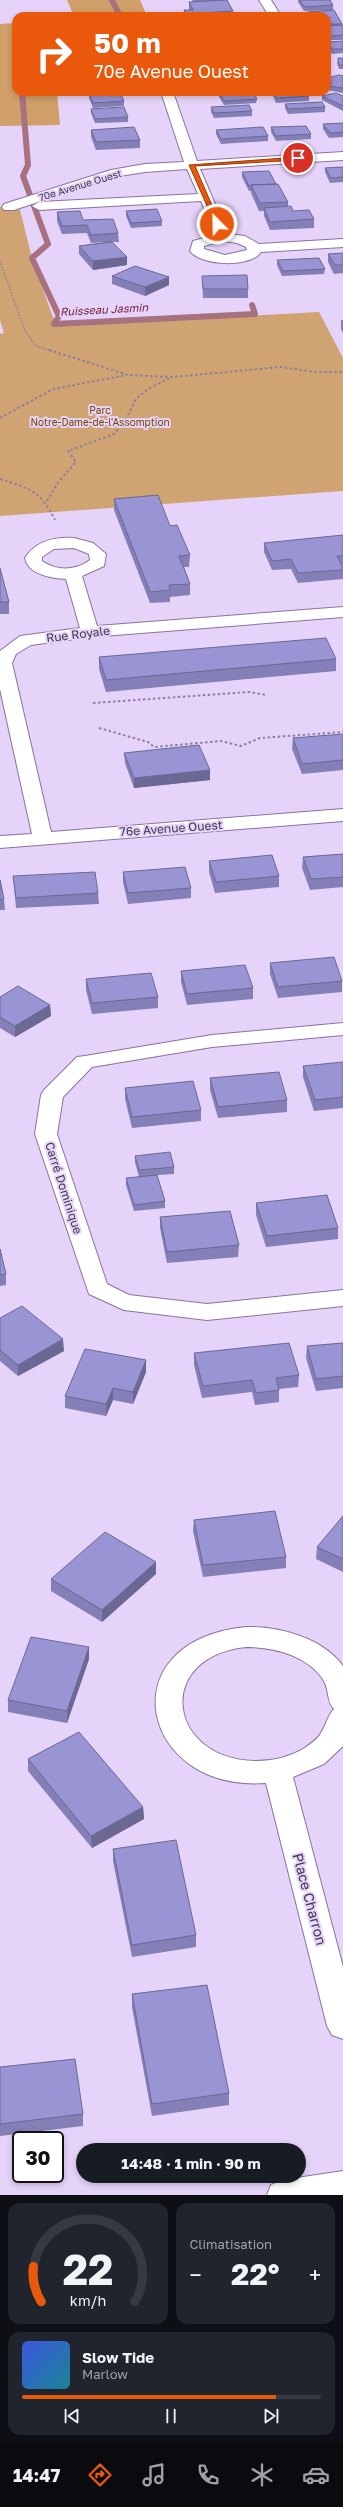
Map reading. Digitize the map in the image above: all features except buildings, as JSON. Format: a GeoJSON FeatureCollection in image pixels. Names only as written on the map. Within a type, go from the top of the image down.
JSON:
{"type":"FeatureCollection","features":[{"type":"Feature","properties":{"kind":"street"},"geometry":{"type":"LineString","coordinates":[[265,0],[272,12]]}},
{"type":"Feature","properties":{"kind":"street"},"geometry":{"type":"LineString","coordinates":[[168,96],[192,165],[223,237]]}},
{"type":"Feature","properties":{"kind":"street","name":"70e Avenue Ouest"},"geometry":{"type":"LineString","coordinates":[[5,207],[112,174],[145,168],[343,156]]}},
{"type":"Feature","properties":{"kind":"street","name":"70e Avenue Ouest"},"geometry":{"type":"LineString","coordinates":[[5,207],[206,197]]}},
{"type":"Feature","properties":{"kind":"street"},"geometry":{"type":"LineString","coordinates":[[255,248],[254,252],[245,256],[226,259],[209,257],[197,251],[198,244],[223,237],[248,241],[255,248],[343,243]]}},
{"type":"Feature","properties":{"kind":"street"},"geometry":{"type":"LineString","coordinates":[[64,543],[86,546],[98,554],[98,562],[92,567],[73,573],[48,571],[34,563],[33,558],[36,552],[42,548],[64,543]]}},
{"type":"Feature","properties":{"kind":"street"},"geometry":{"type":"LineString","coordinates":[[73,573],[90,632]]}},
{"type":"Feature","properties":{"kind":"street","name":"Rue Royale"},"geometry":{"type":"LineString","coordinates":[[43,838],[3,663],[9,651],[26,640],[90,632],[343,612]]}},
{"type":"Feature","properties":{"kind":"street","name":"76e Avenue Ouest"},"geometry":{"type":"LineString","coordinates":[[0,842],[343,815]]}},
{"type":"Feature","properties":{"kind":"street","name":"Carré Dominique"},"geometry":{"type":"LineString","coordinates":[[343,1029],[212,1040],[85,1062],[52,1095],[46,1134],[97,1288],[124,1302],[207,1312],[343,1298]]}},
{"type":"Feature","properties":{"kind":"street"},"geometry":{"type":"LineString","coordinates":[[343,1701],[342,1692],[331,1670],[316,1655],[283,1640],[252,1636],[223,1640],[209,1645],[186,1660],[168,1689],[167,1712],[177,1735],[197,1754],[210,1762],[239,1771],[277,1771],[306,1762],[328,1745],[343,1717]]}},
{"type":"Feature","properties":{"kind":"street","name":"Place Charron"},"geometry":{"type":"LineString","coordinates":[[277,1771],[343,2026]]}},
{"type":"Feature","properties":{"kind":"street"},"geometry":{"type":"LineString","coordinates":[[283,2195],[343,2186]]}},
{"type":"Feature","properties":{"kind":"path"},"geometry":{"type":"LineString","coordinates":[[0,261],[25,332],[36,346],[128,374],[172,377],[281,367],[315,372],[343,372]]}},
{"type":"Feature","properties":{"kind":"path"},"geometry":{"type":"LineString","coordinates":[[0,418],[53,389],[128,374]]}},
{"type":"Feature","properties":{"kind":"path"},"geometry":{"type":"LineString","coordinates":[[46,501],[59,481],[76,462],[68,451],[114,434],[125,421],[136,399],[148,389],[172,377]]}},
{"type":"Feature","properties":{"kind":"path"},"geometry":{"type":"LineString","coordinates":[[0,480],[40,494],[46,501],[64,543]]}},
{"type":"Feature","properties":{"kind":"path"},"geometry":{"type":"LineString","coordinates":[[93,703],[249,692],[267,695]]}},
{"type":"Feature","properties":{"kind":"path"},"geometry":{"type":"LineString","coordinates":[[99,728],[148,742],[154,747],[221,741],[241,746],[260,738],[343,732]]}},
{"type":"Feature","properties":{"kind":"green space","name":"Parc Notre-Dame-de-l'Assomption"},"geometry":{"type":"Polygon","coordinates":[[[19,206],[32,258],[56,326],[319,312],[343,358],[343,491],[0,516],[0,334],[4,333],[0,320],[0,207],[19,206]]]}},
{"type":"Feature","properties":{"kind":"shaded area"},"geometry":{"type":"Polygon","coordinates":[[[67,0],[140,0],[145,12],[72,12],[67,0]]]}},
{"type":"Feature","properties":{"kind":"shaded area"},"geometry":{"type":"Polygon","coordinates":[[[12,23],[12,96],[57,96],[60,125],[0,126],[0,24],[12,23]]]}},
{"type":"Feature","properties":{"kind":"waterway","name":"Ruisseau Jasmin"},"geometry":{"type":"LineString","coordinates":[[112,0],[118,12]]}},
{"type":"Feature","properties":{"kind":"waterway","name":"Ruisseau Jasmin"},"geometry":{"type":"LineString","coordinates":[[22,96],[28,165],[23,176],[48,244],[32,258],[59,316],[54,324],[255,314],[252,305]]}},
{"type":"Feature","properties":{"kind":"route"},"geometry":{"type":"LineString","coordinates":[[217,224],[192,165],[298,158]]}}]}
